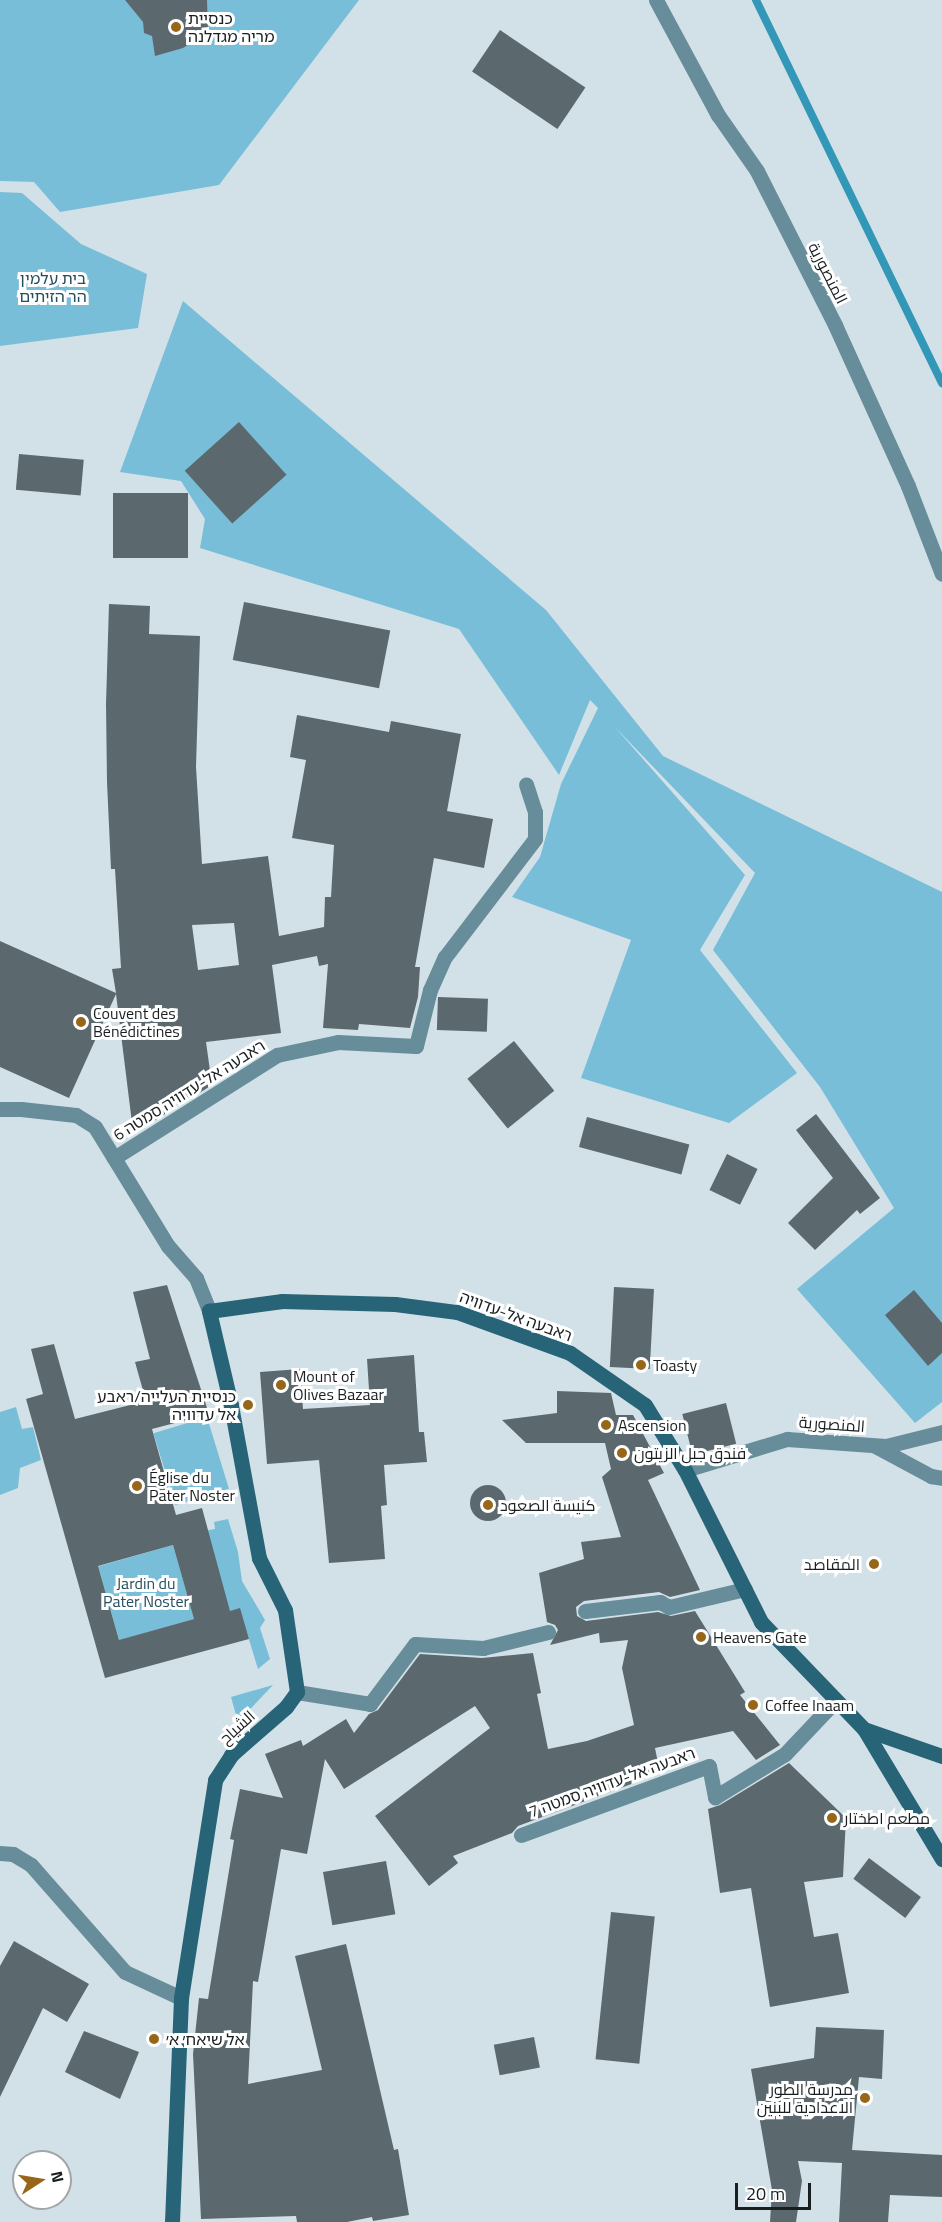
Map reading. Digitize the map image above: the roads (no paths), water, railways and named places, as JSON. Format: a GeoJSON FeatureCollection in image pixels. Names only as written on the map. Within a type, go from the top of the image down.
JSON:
{"type":"FeatureCollection","features":[{"type":"Feature","properties":{"kind":"street","name":"المنصورية"},"geometry":{"type":"LineString","coordinates":[[656,0],[718,115],[756,171],[835,325],[908,486],[942,574]]}},
{"type":"Feature","properties":{"kind":"street","name":"ראבעה אל-עדוויה סמטה 6"},"geometry":{"type":"LineString","coordinates":[[114,1158],[173,1123],[277,1055],[339,1042],[416,1046],[430,990],[445,957],[535,838],[535,812],[526,784]]}},
{"type":"Feature","properties":{"kind":"street"},"geometry":{"type":"LineString","coordinates":[[0,1109],[21,1108],[76,1115],[95,1127],[168,1246],[196,1278],[209,1311],[231,1405],[259,1558],[285,1610],[297,1692],[370,1704],[415,1644],[483,1648],[548,1632]]}},
{"type":"Feature","properties":{"kind":"street","name":"ראבעה אל-עדוויה"},"geometry":{"type":"LineString","coordinates":[[209,1311],[282,1301],[395,1304],[457,1312],[570,1353],[645,1405],[685,1470],[762,1622],[864,1729],[942,1756]]}},
{"type":"Feature","properties":{"kind":"street","name":"المنصورية"},"geometry":{"type":"LineString","coordinates":[[685,1470],[787,1439],[886,1446],[942,1432]]}},
{"type":"Feature","properties":{"kind":"street"},"geometry":{"type":"LineString","coordinates":[[875,1446],[931,1476],[942,1478]]}},
{"type":"Feature","properties":{"kind":"street"},"geometry":{"type":"LineString","coordinates":[[585,1611],[660,1602],[669,1607],[745,1589]]}},
{"type":"Feature","properties":{"kind":"street","name":"الشياح"},"geometry":{"type":"LineString","coordinates":[[172,2222],[181,1998],[215,1780],[231,1755],[286,1707],[297,1692]]}},
{"type":"Feature","properties":{"kind":"street","name":"ראבעה אל-עדוויה סמטה 7"},"geometry":{"type":"LineString","coordinates":[[520,1835],[709,1766],[711,1799],[785,1754],[836,1700]]}},
{"type":"Feature","properties":{"kind":"street"},"geometry":{"type":"LineString","coordinates":[[864,1729],[942,1859]]}},
{"type":"Feature","properties":{"kind":"street"},"geometry":{"type":"LineString","coordinates":[[0,1853],[12,1854],[31,1865],[125,1972],[181,1998]]}},
{"type":"Feature","properties":{"kind":"waterway"},"geometry":{"type":"LineString","coordinates":[[756,0],[942,383]]}},
{"type":"Feature","properties":{"kind":"place","name":"כנסיית מריה מגדלנה"},"geometry":{"type":"Point","coordinates":[176,27]}},
{"type":"Feature","properties":{"kind":"place","name":"Couvent des Bénédictines"},"geometry":{"type":"Point","coordinates":[81,1022]}},
{"type":"Feature","properties":{"kind":"place","name":"Toasty"},"geometry":{"type":"Point","coordinates":[641,1365]}},
{"type":"Feature","properties":{"kind":"place","name":"Mount of Olives Bazaar"},"geometry":{"type":"Point","coordinates":[281,1385]}},
{"type":"Feature","properties":{"kind":"place","name":"כנסיית העלייה/ראבע אל עדוויה"},"geometry":{"type":"Point","coordinates":[248,1405]}},
{"type":"Feature","properties":{"kind":"place","name":"Ascension"},"geometry":{"type":"Point","coordinates":[606,1425]}},
{"type":"Feature","properties":{"kind":"place","name":"فندق جبل الزيتون"},"geometry":{"type":"Point","coordinates":[622,1453]}},
{"type":"Feature","properties":{"kind":"place","name":"Église du Pater Noster"},"geometry":{"type":"Point","coordinates":[137,1486]}},
{"type":"Feature","properties":{"kind":"place","name":"كنيسة الصعود"},"geometry":{"type":"Point","coordinates":[488,1505]}},
{"type":"Feature","properties":{"kind":"place","name":"المقاصد"},"geometry":{"type":"Point","coordinates":[874,1564]}},
{"type":"Feature","properties":{"kind":"place","name":"Heavens Gate"},"geometry":{"type":"Point","coordinates":[701,1637]}},
{"type":"Feature","properties":{"kind":"place","name":"Coffee Inaam"},"geometry":{"type":"Point","coordinates":[753,1705]}},
{"type":"Feature","properties":{"kind":"place","name":"مطعم اطختار"},"geometry":{"type":"Point","coordinates":[832,1818]}},
{"type":"Feature","properties":{"kind":"place","name":"אל שיאח׳ א׳"},"geometry":{"type":"Point","coordinates":[154,2039]}},
{"type":"Feature","properties":{"kind":"place","name":"مدرسة الطور الاعدادية للبنين"},"geometry":{"type":"Point","coordinates":[865,2098]}},
{"type":"Feature","properties":{"kind":"park label","name":"בית עלמין הר הזיתים"},"geometry":{"type":"Point","coordinates":[53,287]}},
{"type":"Feature","properties":{"kind":"park label","name":"Jardin du Pater Noster"},"geometry":{"type":"Point","coordinates":[146,1592]}}]}
